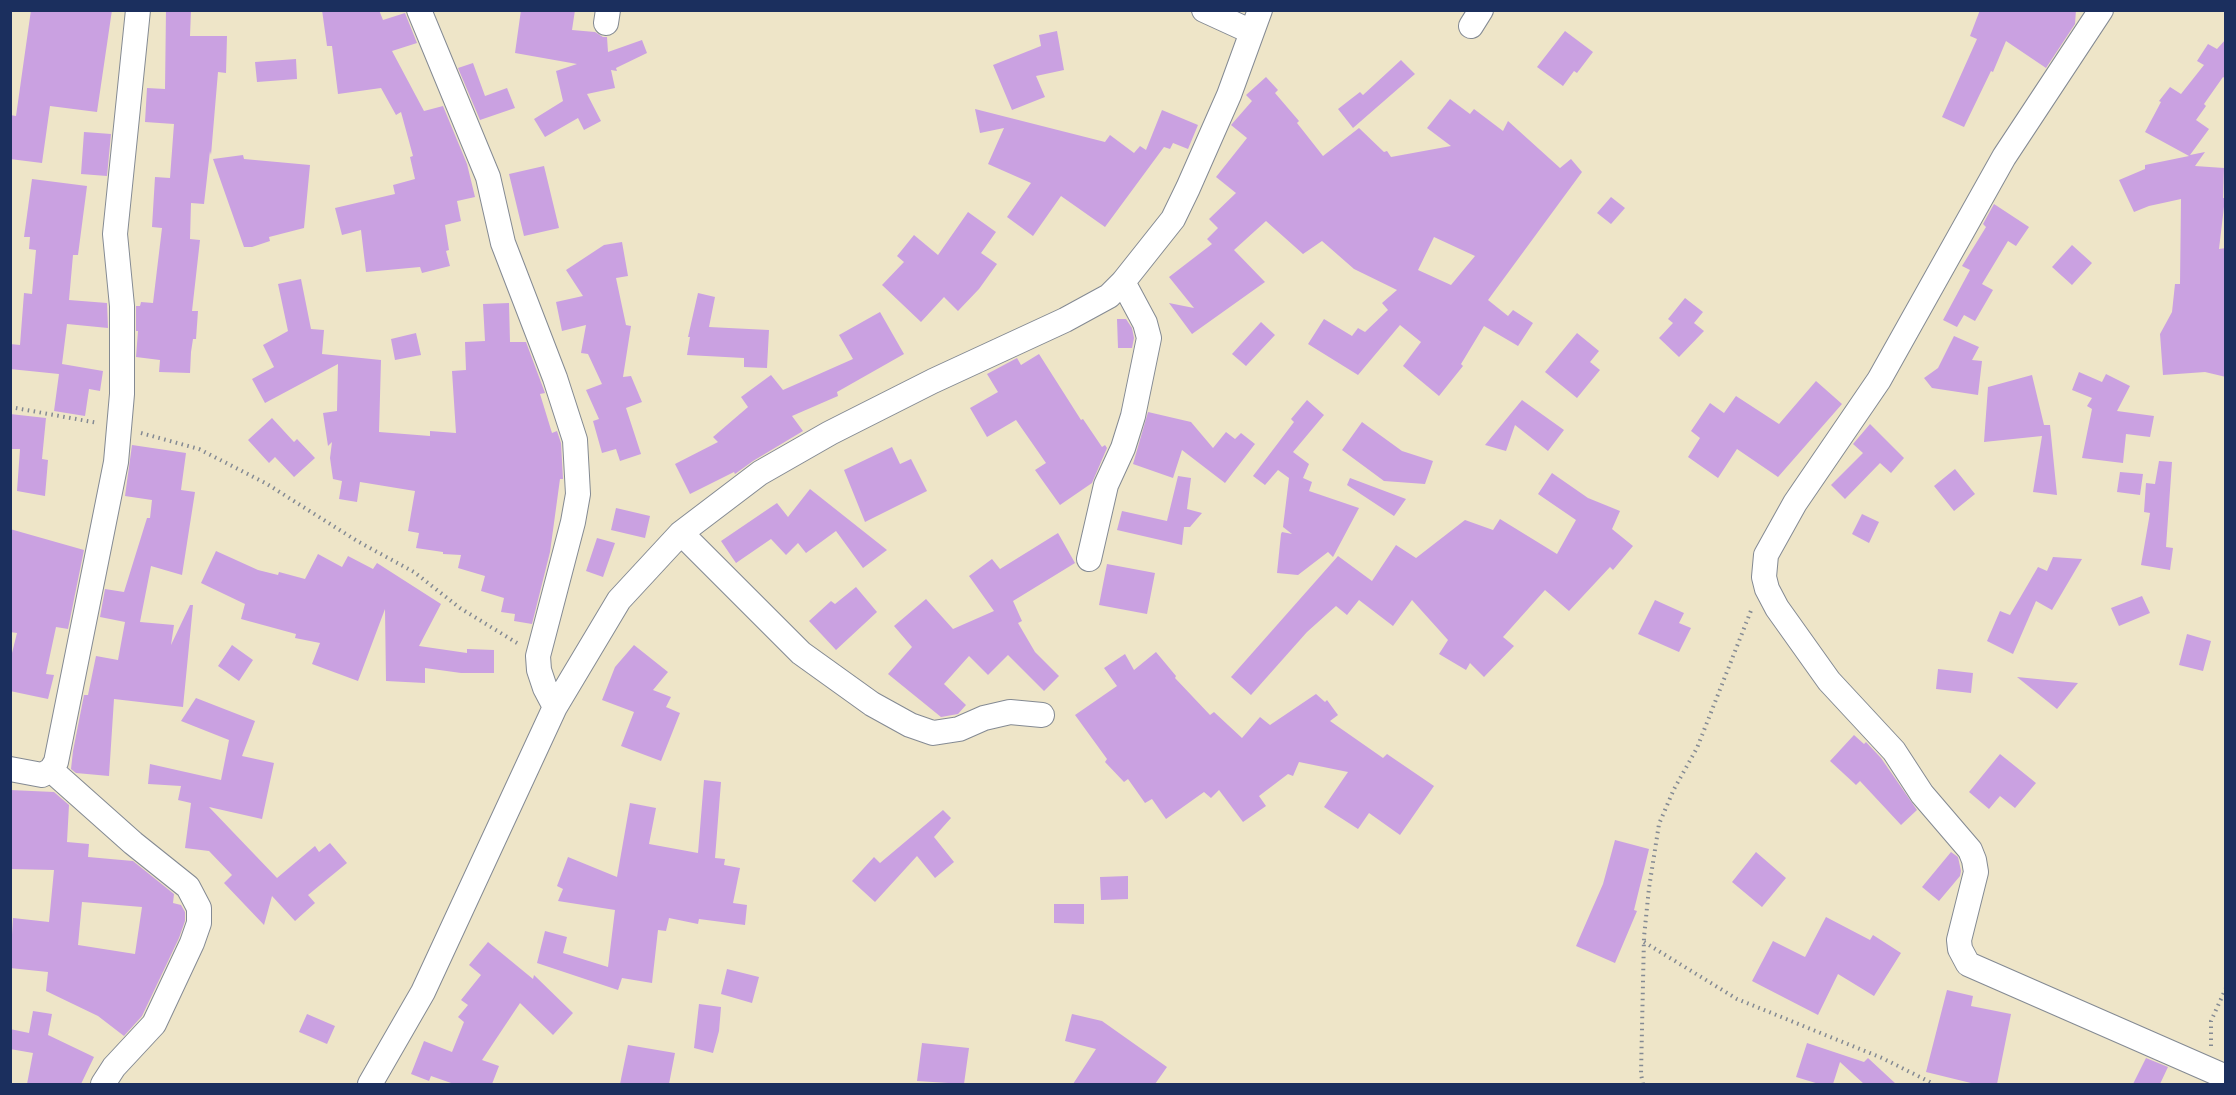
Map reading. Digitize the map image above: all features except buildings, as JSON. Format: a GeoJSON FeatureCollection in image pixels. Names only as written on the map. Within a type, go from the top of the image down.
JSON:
{"type":"FeatureCollection","features":[{"type":"Feature","properties":{"kind":"street"},"geometry":{"type":"LineString","coordinates":[[10,769],[42,775],[51,770],[56,762],[116,462],[122,393],[122,306],[115,234],[138,10]]}},
{"type":"Feature","properties":{"kind":"street"},"geometry":{"type":"LineString","coordinates":[[419,10],[488,177],[503,243],[555,378],[575,440],[578,494],[573,522],[538,656],[539,670],[555,707]]}},
{"type":"Feature","properties":{"kind":"street"},"geometry":{"type":"LineString","coordinates":[[370,1084],[423,992],[555,707],[619,600],[681,534],[760,473],[820,439],[933,381],[1092,306],[1108,296],[1123,282],[1173,219],[1229,95],[1256,21],[1204,10]]}},
{"type":"Feature","properties":{"kind":"street"},"geometry":{"type":"LineString","coordinates":[[2101,10],[2004,157],[1879,380],[1796,503],[1766,555],[1764,577],[1767,589],[1777,608],[1829,681],[1894,751],[1922,794],[1970,850],[1976,872],[1959,940],[1960,949],[1968,964],[2221,1075]]}},
{"type":"Feature","properties":{"kind":"street"},"geometry":{"type":"LineString","coordinates":[[1089,559],[1106,485],[1123,448],[1133,416],[1149,338],[1145,323],[1123,282]]}},
{"type":"Feature","properties":{"kind":"street"},"geometry":{"type":"LineString","coordinates":[[681,534],[801,653],[872,704],[910,725],[933,733],[959,729],[984,717],[1010,712],[1042,715]]}},
{"type":"Feature","properties":{"kind":"street"},"geometry":{"type":"LineString","coordinates":[[51,770],[133,843],[188,887],[199,908],[198,923],[192,943],[154,1024],[114,1067],[103,1084]]}},
{"type":"Feature","properties":{"kind":"path"},"geometry":{"type":"LineString","coordinates":[[10,407],[119,427],[199,449],[267,484],[357,541],[414,572],[460,608],[538,656]]}},
{"type":"Feature","properties":{"kind":"path"},"geometry":{"type":"LineString","coordinates":[[1643,1084],[1641,1074],[1644,942],[1649,888],[1659,824],[1674,789],[1697,748],[1764,577]]}},
{"type":"Feature","properties":{"kind":"path"},"geometry":{"type":"LineString","coordinates":[[1644,942],[1737,999],[1882,1058],[1934,1084]]}},
{"type":"Feature","properties":{"kind":"path"},"geometry":{"type":"LineString","coordinates":[[2221,1075],[2211,1044],[2211,1021],[2226,988]]}}]}
